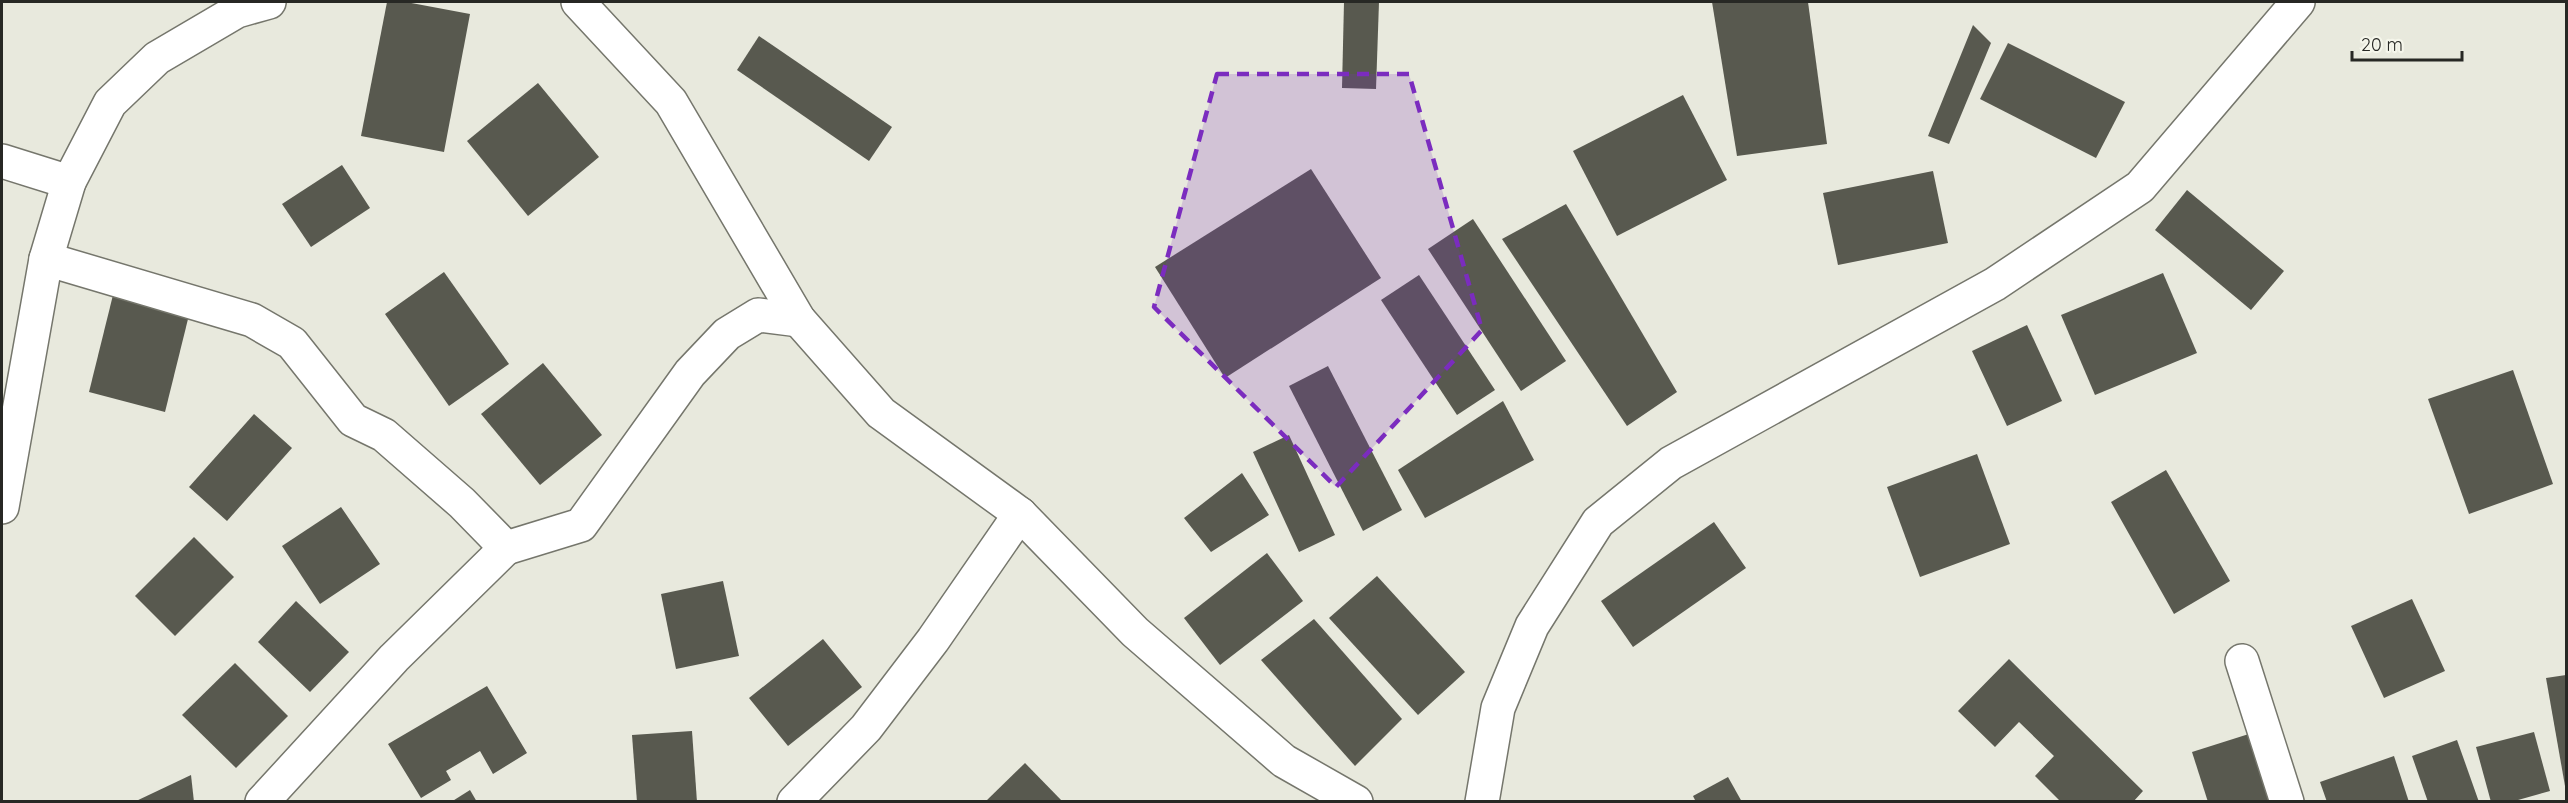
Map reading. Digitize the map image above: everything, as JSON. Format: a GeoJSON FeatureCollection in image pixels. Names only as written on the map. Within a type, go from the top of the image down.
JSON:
{"type":"FeatureCollection","features":[{"type":"Feature","properties":{"kind":"street"},"geometry":{"type":"LineString","coordinates":[[2,507],[46,259],[69,182],[110,103],[157,58],[237,11],[269,2]]}},
{"type":"Feature","properties":{"kind":"street"},"geometry":{"type":"LineString","coordinates":[[578,2],[671,102],[800,320],[881,413],[1020,514],[1135,632],[1284,760],[1356,801]]}},
{"type":"Feature","properties":{"kind":"street"},"geometry":{"type":"LineString","coordinates":[[1482,801],[1498,708],[1533,626],[1598,522],[1671,463],[1995,284],[2140,187],[2298,2]]}},
{"type":"Feature","properties":{"kind":"street"},"geometry":{"type":"LineString","coordinates":[[2,161],[69,182]]}},
{"type":"Feature","properties":{"kind":"street"},"geometry":{"type":"LineString","coordinates":[[46,259],[252,320],[292,343],[353,420],[384,435],[462,503],[506,548]]}},
{"type":"Feature","properties":{"kind":"street"},"geometry":{"type":"LineString","coordinates":[[262,801],[338,722],[394,658],[506,548],[581,525],[690,373],[727,334],[758,315],[800,320]]}},
{"type":"Feature","properties":{"kind":"street"},"geometry":{"type":"LineString","coordinates":[[794,801],[866,728],[933,639],[1020,514]]}},
{"type":"Feature","properties":{"kind":"street"},"geometry":{"type":"LineString","coordinates":[[2242,661],[2287,801]]}},
{"type":"Feature","properties":{"kind":"highlighted area"},"geometry":{"type":"Polygon","coordinates":[[[1217,74],[1409,74],[1482,330],[1336,487],[1154,307],[1217,74]]]}},
{"type":"Feature","properties":{"kind":"building"},"geometry":{"type":"Polygon","coordinates":[[[387,2],[406,2],[470,14],[444,152],[361,136],[387,2]]]}},
{"type":"Feature","properties":{"kind":"building"},"geometry":{"type":"Polygon","coordinates":[[[1344,2],[1379,2],[1376,89],[1342,88],[1344,2]]]}},
{"type":"Feature","properties":{"kind":"building"},"geometry":{"type":"Polygon","coordinates":[[[1712,2],[1808,2],[1827,144],[1737,156],[1712,2]]]}},
{"type":"Feature","properties":{"kind":"building"},"geometry":{"type":"Polygon","coordinates":[[[1973,25],[1991,43],[1949,144],[1928,136],[1973,25]]]}},
{"type":"Feature","properties":{"kind":"building"},"geometry":{"type":"Polygon","coordinates":[[[759,36],[892,127],[869,161],[737,70],[759,36]]]}},
{"type":"Feature","properties":{"kind":"building"},"geometry":{"type":"Polygon","coordinates":[[[2008,43],[2125,102],[2096,158],[1980,99],[2008,43]]]}},
{"type":"Feature","properties":{"kind":"building"},"geometry":{"type":"Polygon","coordinates":[[[538,83],[599,157],[528,216],[467,141],[538,83]]]}},
{"type":"Feature","properties":{"kind":"building"},"geometry":{"type":"Polygon","coordinates":[[[1683,95],[1727,180],[1617,236],[1573,151],[1683,95]]]}},
{"type":"Feature","properties":{"kind":"building"},"geometry":{"type":"Polygon","coordinates":[[[342,165],[370,208],[311,247],[282,204],[342,165]]]}},
{"type":"Feature","properties":{"kind":"building"},"geometry":{"type":"Polygon","coordinates":[[[1311,169],[1381,278],[1225,378],[1155,267],[1311,169]]]}},
{"type":"Feature","properties":{"kind":"building"},"geometry":{"type":"Polygon","coordinates":[[[1933,171],[1948,243],[1838,265],[1823,193],[1933,171]]]}},
{"type":"Feature","properties":{"kind":"building"},"geometry":{"type":"Polygon","coordinates":[[[2187,190],[2284,271],[2251,310],[2155,230],[2187,190]]]}},
{"type":"Feature","properties":{"kind":"building"},"geometry":{"type":"Polygon","coordinates":[[[1566,204],[1677,392],[1627,426],[1502,239],[1566,204]]]}},
{"type":"Feature","properties":{"kind":"building"},"geometry":{"type":"Polygon","coordinates":[[[1473,219],[1566,361],[1521,391],[1428,249],[1473,219]]]}},
{"type":"Feature","properties":{"kind":"building"},"geometry":{"type":"Polygon","coordinates":[[[444,272],[509,364],[449,406],[385,314],[444,272]]]}},
{"type":"Feature","properties":{"kind":"building"},"geometry":{"type":"Polygon","coordinates":[[[2163,273],[2197,353],[2095,395],[2061,315],[2163,273]]]}},
{"type":"Feature","properties":{"kind":"building"},"geometry":{"type":"Polygon","coordinates":[[[1419,275],[1495,390],[1457,415],[1381,300],[1419,275]]]}},
{"type":"Feature","properties":{"kind":"building"},"geometry":{"type":"Polygon","coordinates":[[[113,295],[189,315],[165,412],[89,392],[113,295]]]}},
{"type":"Feature","properties":{"kind":"building"},"geometry":{"type":"Polygon","coordinates":[[[2027,325],[2062,401],[2007,426],[1972,351],[2027,325]]]}},
{"type":"Feature","properties":{"kind":"building"},"geometry":{"type":"Polygon","coordinates":[[[543,363],[602,435],[540,485],[481,414],[543,363]]]}},
{"type":"Feature","properties":{"kind":"building"},"geometry":{"type":"Polygon","coordinates":[[[1328,366],[1402,510],[1363,531],[1289,386],[1328,366]]]}},
{"type":"Feature","properties":{"kind":"building"},"geometry":{"type":"Polygon","coordinates":[[[2513,370],[2553,484],[2469,514],[2428,399],[2513,370]]]}},
{"type":"Feature","properties":{"kind":"building"},"geometry":{"type":"Polygon","coordinates":[[[1503,401],[1534,460],[1425,518],[1398,470],[1503,401]]]}},
{"type":"Feature","properties":{"kind":"building"},"geometry":{"type":"Polygon","coordinates":[[[254,414],[292,448],[227,521],[189,487],[254,414]]]}},
{"type":"Feature","properties":{"kind":"building"},"geometry":{"type":"Polygon","coordinates":[[[1289,435],[1335,535],[1299,552],[1253,452],[1289,435]]]}},
{"type":"Feature","properties":{"kind":"building"},"geometry":{"type":"Polygon","coordinates":[[[1977,454],[2010,544],[1920,577],[1887,487],[1977,454]]]}},
{"type":"Feature","properties":{"kind":"building"},"geometry":{"type":"Polygon","coordinates":[[[2166,470],[2230,581],[2174,614],[2111,502],[2166,470]]]}},
{"type":"Feature","properties":{"kind":"building"},"geometry":{"type":"Polygon","coordinates":[[[1242,473],[1269,515],[1211,552],[1184,518],[1242,473]]]}},
{"type":"Feature","properties":{"kind":"building"},"geometry":{"type":"Polygon","coordinates":[[[341,507],[380,564],[320,604],[282,546],[341,507]]]}},
{"type":"Feature","properties":{"kind":"building"},"geometry":{"type":"Polygon","coordinates":[[[1714,522],[1746,568],[1633,647],[1601,601],[1714,522]]]}},
{"type":"Feature","properties":{"kind":"building"},"geometry":{"type":"Polygon","coordinates":[[[194,537],[234,577],[175,636],[135,596],[194,537]]]}},
{"type":"Feature","properties":{"kind":"building"},"geometry":{"type":"Polygon","coordinates":[[[1267,553],[1303,601],[1220,665],[1184,618],[1267,553]]]}},
{"type":"Feature","properties":{"kind":"building"},"geometry":{"type":"Polygon","coordinates":[[[1377,576],[1465,672],[1418,715],[1329,618],[1377,576]]]}},
{"type":"Feature","properties":{"kind":"building"},"geometry":{"type":"Polygon","coordinates":[[[723,581],[739,656],[676,669],[661,594],[723,581]]]}},
{"type":"Feature","properties":{"kind":"building"},"geometry":{"type":"Polygon","coordinates":[[[2412,599],[2445,671],[2384,698],[2351,626],[2412,599]]]}},
{"type":"Feature","properties":{"kind":"building"},"geometry":{"type":"Polygon","coordinates":[[[296,601],[349,652],[310,692],[258,642],[296,601]]]}},
{"type":"Feature","properties":{"kind":"building"},"geometry":{"type":"Polygon","coordinates":[[[1314,619],[1402,719],[1355,766],[1261,660],[1314,619]]]}},
{"type":"Feature","properties":{"kind":"building"},"geometry":{"type":"Polygon","coordinates":[[[823,639],[862,687],[788,746],[749,698],[823,639]]]}},
{"type":"Feature","properties":{"kind":"building"},"geometry":{"type":"Polygon","coordinates":[[[2009,659],[2143,791],[2133,802],[2061,802],[2035,776],[2054,756],[2019,722],[1995,747],[1958,711],[2009,659]]]}},
{"type":"Feature","properties":{"kind":"building"},"geometry":{"type":"Polygon","coordinates":[[[235,663],[288,716],[236,768],[182,715],[235,663]]]}},
{"type":"Feature","properties":{"kind":"building"},"geometry":{"type":"Polygon","coordinates":[[[2566,675],[2566,786],[2565,786],[2546,678],[2566,675]]]}},
{"type":"Feature","properties":{"kind":"building"},"geometry":{"type":"Polygon","coordinates":[[[487,686],[527,753],[493,774],[480,751],[446,771],[451,780],[421,798],[388,744],[487,686]]]}},
{"type":"Feature","properties":{"kind":"building"},"geometry":{"type":"Polygon","coordinates":[[[692,731],[697,802],[637,802],[632,735],[692,731]]]}},
{"type":"Feature","properties":{"kind":"building"},"geometry":{"type":"Polygon","coordinates":[[[2534,732],[2550,791],[2511,802],[2491,802],[2476,747],[2534,732]]]}},
{"type":"Feature","properties":{"kind":"building"},"geometry":{"type":"Polygon","coordinates":[[[2252,733],[2274,802],[2208,802],[2192,752],[2252,733]]]}},
{"type":"Feature","properties":{"kind":"building"},"geometry":{"type":"Polygon","coordinates":[[[2457,740],[2479,802],[2428,802],[2412,756],[2457,740]]]}},
{"type":"Feature","properties":{"kind":"building"},"geometry":{"type":"Polygon","coordinates":[[[2394,756],[2409,802],[2327,802],[2320,782],[2394,756]]]}},
{"type":"Feature","properties":{"kind":"building"},"geometry":{"type":"Polygon","coordinates":[[[1025,763],[1063,802],[985,802],[1025,763]]]}},
{"type":"Feature","properties":{"kind":"building"},"geometry":{"type":"Polygon","coordinates":[[[191,775],[194,802],[134,802],[191,775]]]}},
{"type":"Feature","properties":{"kind":"building"},"geometry":{"type":"Polygon","coordinates":[[[1728,777],[1742,802],[1696,802],[1693,796],[1728,777]]]}},
{"type":"Feature","properties":{"kind":"building"},"geometry":{"type":"Polygon","coordinates":[[[470,790],[477,802],[451,802],[470,790]]]}}]}
